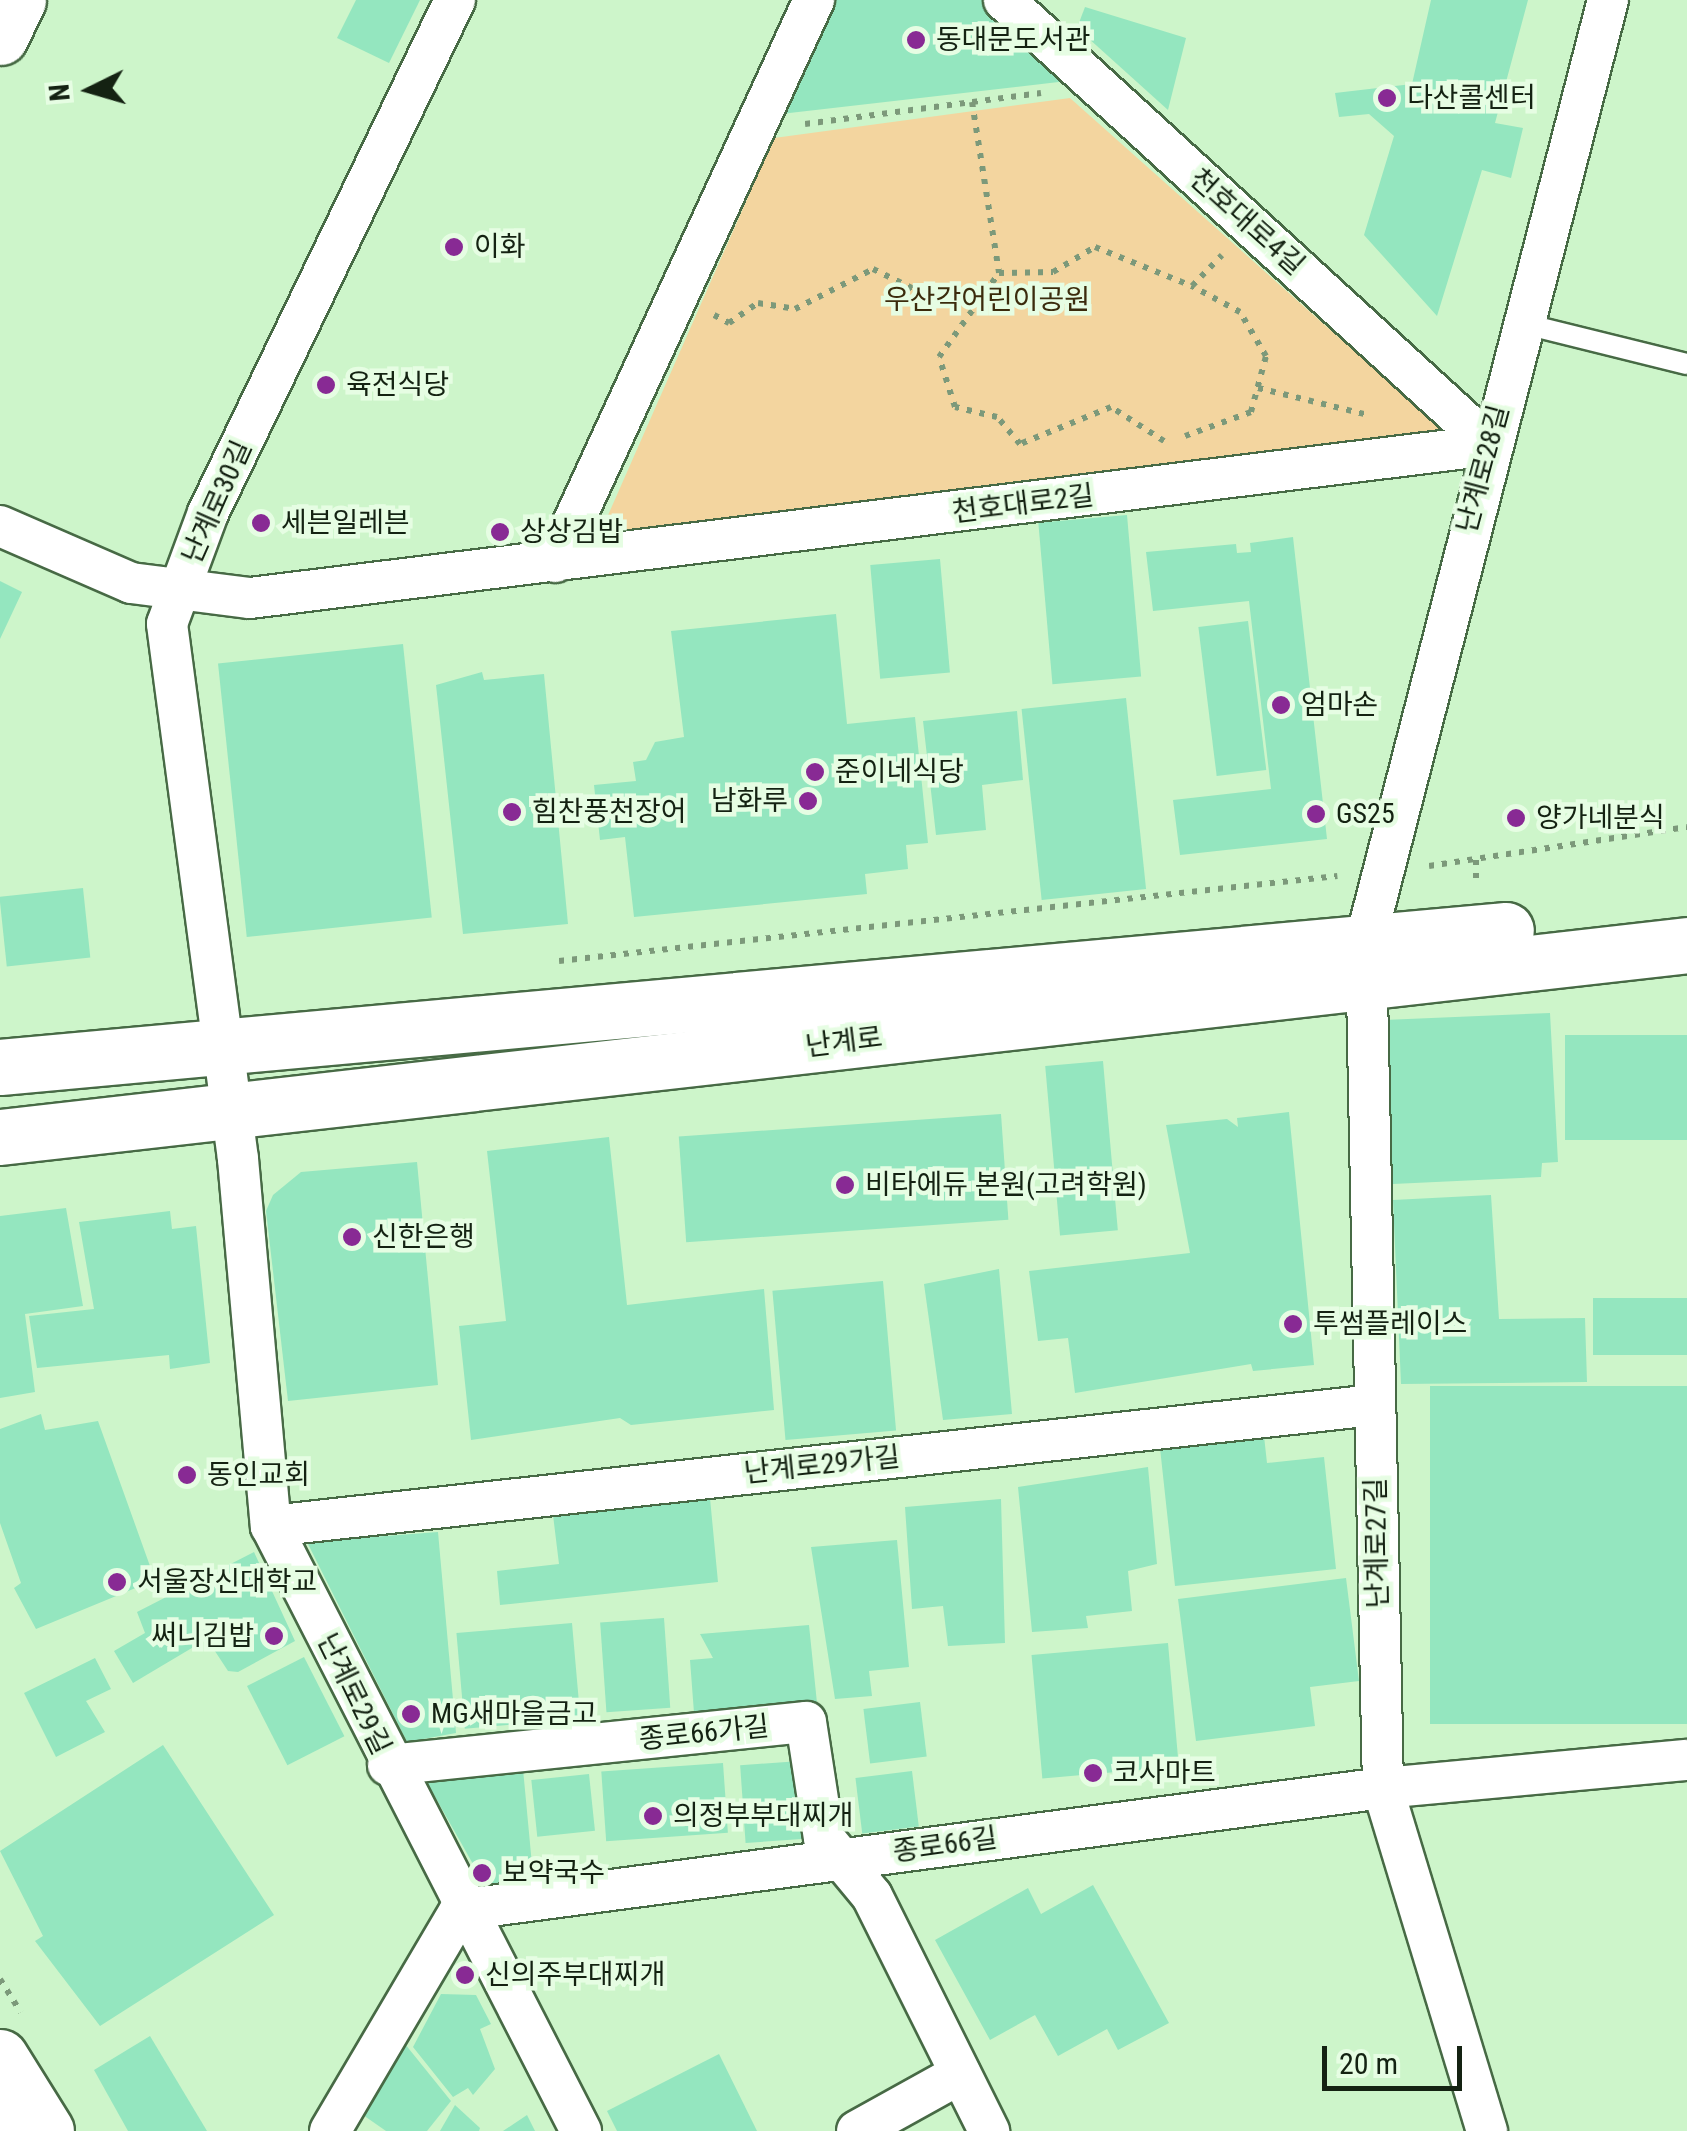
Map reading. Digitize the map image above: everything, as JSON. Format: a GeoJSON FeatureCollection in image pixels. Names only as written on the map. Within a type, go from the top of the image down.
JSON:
{"type":"FeatureCollection","features":[{"type":"Feature","properties":{"kind":"main road"},"geometry":{"type":"LineString","coordinates":[[0,37],[18,0]]}},
{"type":"Feature","properties":{"kind":"main road","name":"난계로"},"geometry":{"type":"LineString","coordinates":[[0,1137],[232,1112],[1365,961],[1687,907]]}},
{"type":"Feature","properties":{"kind":"main road","name":"난계로"},"geometry":{"type":"LineString","coordinates":[[0,1067],[222,1043],[1365,961],[1687,945]]}},
{"type":"Feature","properties":{"kind":"main road"},"geometry":{"type":"LineString","coordinates":[[0,2057],[26,2123]]}},
{"type":"Feature","properties":{"kind":"street","name":"난계로30길"},"geometry":{"type":"LineString","coordinates":[[222,1043],[167,624],[455,0]]}},
{"type":"Feature","properties":{"kind":"street"},"geometry":{"type":"LineString","coordinates":[[555,562],[814,0]]}},
{"type":"Feature","properties":{"kind":"street","name":"천호대로4길"},"geometry":{"type":"LineString","coordinates":[[1004,0],[1490,445]]}},
{"type":"Feature","properties":{"kind":"street","name":"난계로28길"},"geometry":{"type":"LineString","coordinates":[[1365,961],[1382,872],[1521,323],[1608,0]]}},
{"type":"Feature","properties":{"kind":"street","name":"천호대로2길"},"geometry":{"type":"LineString","coordinates":[[0,526],[131,583],[250,598],[1490,445]]}},
{"type":"Feature","properties":{"kind":"street","name":"난계로27길"},"geometry":{"type":"LineString","coordinates":[[1365,961],[1384,1788],[1487,2131]]}},
{"type":"Feature","properties":{"kind":"street","name":"난계로29길"},"geometry":{"type":"LineString","coordinates":[[222,1043],[232,1112],[270,1526],[460,1910],[498,1962],[581,2131]]}},
{"type":"Feature","properties":{"kind":"street","name":"난계로29가길"},"geometry":{"type":"LineString","coordinates":[[270,1526],[1374,1404]]}},
{"type":"Feature","properties":{"kind":"street","name":"종로66가길"},"geometry":{"type":"LineString","coordinates":[[388,1765],[806,1722],[824,1838],[872,1896],[989,2131]]}},
{"type":"Feature","properties":{"kind":"street","name":"종로66길"},"geometry":{"type":"LineString","coordinates":[[460,1910],[1384,1788],[1687,1760]]}},
{"type":"Feature","properties":{"kind":"street"},"geometry":{"type":"LineString","coordinates":[[330,2131],[460,1910]]}},
{"type":"Feature","properties":{"kind":"street"},"geometry":{"type":"LineString","coordinates":[[856,2131],[960,2074]]}},
{"type":"Feature","properties":{"kind":"lane"},"geometry":{"type":"LineString","coordinates":[[1521,323],[1687,364]]}},
{"type":"Feature","properties":{"kind":"path"},"geometry":{"type":"LineString","coordinates":[[755,130],[1098,86]]}},
{"type":"Feature","properties":{"kind":"path"},"geometry":{"type":"LineString","coordinates":[[972,102],[998,273]]}},
{"type":"Feature","properties":{"kind":"path"},"geometry":{"type":"LineString","coordinates":[[1192,286],[1252,227]]}},
{"type":"Feature","properties":{"kind":"path"},"geometry":{"type":"LineString","coordinates":[[1094,247],[1192,286],[1240,312],[1266,356],[1252,412],[1166,442],[1111,407],[1020,444],[997,416],[954,407],[938,357],[963,313],[998,273],[1053,272],[1094,247]]}},
{"type":"Feature","properties":{"kind":"path"},"geometry":{"type":"LineString","coordinates":[[700,308],[729,323],[758,302],[795,308],[873,268],[963,313]]}},
{"type":"Feature","properties":{"kind":"path"},"geometry":{"type":"LineString","coordinates":[[538,963],[1382,872],[1687,827]]}},
{"type":"Feature","properties":{"kind":"green space","name":"우산각어린이공원"},"geometry":{"type":"Polygon","coordinates":[[[1070,98],[1446,433],[598,538],[774,138],[1070,98]]]}},
{"type":"Feature","properties":{"kind":"building"},"geometry":{"type":"Polygon","coordinates":[[[356,0],[420,0],[389,63],[337,38],[356,0]]]}},
{"type":"Feature","properties":{"kind":"building","name":"동대문도서관"},"geometry":{"type":"Polygon","coordinates":[[[825,0],[984,0],[1067,81],[772,115],[825,0]]]}},
{"type":"Feature","properties":{"kind":"building"},"geometry":{"type":"Polygon","coordinates":[[[1431,0],[1528,0],[1495,123],[1523,128],[1511,178],[1482,170],[1437,316],[1364,235],[1394,136],[1369,114],[1339,117],[1335,93],[1412,84],[1431,0]]]}},
{"type":"Feature","properties":{"kind":"building"},"geometry":{"type":"Polygon","coordinates":[[[1085,7],[1186,38],[1168,110],[1077,28],[1085,7]]]}},
{"type":"Feature","properties":{"kind":"building"},"geometry":{"type":"Polygon","coordinates":[[[1127,515],[1141,676],[1052,684],[1038,523],[1127,515]]]}},
{"type":"Feature","properties":{"kind":"building"},"geometry":{"type":"Polygon","coordinates":[[[1293,537],[1327,839],[1180,855],[1173,800],[1271,789],[1249,601],[1153,611],[1146,552],[1236,544],[1237,553],[1251,552],[1250,543],[1293,537]]]}},
{"type":"Feature","properties":{"kind":"building"},"geometry":{"type":"Polygon","coordinates":[[[940,559],[950,673],[880,679],[870,565],[940,559]]]}},
{"type":"Feature","properties":{"kind":"building"},"geometry":{"type":"Polygon","coordinates":[[[0,581],[22,592],[0,639],[0,581]]]}},
{"type":"Feature","properties":{"kind":"building"},"geometry":{"type":"Polygon","coordinates":[[[836,614],[847,724],[915,717],[928,843],[906,845],[908,869],[865,874],[867,894],[634,917],[625,837],[600,840],[594,785],[636,781],[633,762],[646,760],[655,742],[684,737],[671,631],[836,614]]]}},
{"type":"Feature","properties":{"kind":"building"},"geometry":{"type":"Polygon","coordinates":[[[1248,621],[1266,770],[1217,776],[1198,627],[1248,621]]]}},
{"type":"Feature","properties":{"kind":"building"},"geometry":{"type":"Polygon","coordinates":[[[403,644],[432,917],[247,937],[218,663],[403,644]]]}},
{"type":"Feature","properties":{"kind":"building"},"geometry":{"type":"Polygon","coordinates":[[[482,672],[484,680],[544,674],[568,924],[463,934],[436,685],[482,672]]]}},
{"type":"Feature","properties":{"kind":"building"},"geometry":{"type":"Polygon","coordinates":[[[1126,698],[1146,889],[1042,900],[1022,709],[1126,698]]]}},
{"type":"Feature","properties":{"kind":"building"},"geometry":{"type":"Polygon","coordinates":[[[1017,711],[1023,780],[982,785],[986,830],[936,835],[923,721],[1017,711]]]}},
{"type":"Feature","properties":{"kind":"building"},"geometry":{"type":"Polygon","coordinates":[[[83,888],[90,958],[7,966],[0,897],[83,888]]]}},
{"type":"Feature","properties":{"kind":"building"},"geometry":{"type":"Polygon","coordinates":[[[1550,1013],[1558,1162],[1542,1163],[1541,1177],[1393,1184],[1384,1020],[1550,1013]]]}},
{"type":"Feature","properties":{"kind":"building"},"geometry":{"type":"Polygon","coordinates":[[[1565,1035],[1687,1035],[1687,1140],[1565,1140],[1565,1035]]]}},
{"type":"Feature","properties":{"kind":"building"},"geometry":{"type":"Polygon","coordinates":[[[1103,1061],[1118,1230],[1060,1235],[1045,1066],[1103,1061]]]}},
{"type":"Feature","properties":{"kind":"building"},"geometry":{"type":"Polygon","coordinates":[[[1289,1112],[1314,1365],[1253,1371],[1251,1364],[1075,1393],[1068,1338],[1038,1341],[1029,1271],[1190,1253],[1166,1125],[1227,1119],[1238,1127],[1237,1118],[1289,1112]]]}},
{"type":"Feature","properties":{"kind":"building","name":"비타에듀 본원(고려학원)"},"geometry":{"type":"Polygon","coordinates":[[[1001,1114],[1008,1220],[686,1242],[679,1137],[1001,1114]]]}},
{"type":"Feature","properties":{"kind":"building"},"geometry":{"type":"Polygon","coordinates":[[[609,1137],[627,1305],[764,1289],[774,1410],[631,1425],[620,1418],[471,1440],[459,1326],[506,1321],[487,1151],[609,1137]]]}},
{"type":"Feature","properties":{"kind":"building"},"geometry":{"type":"Polygon","coordinates":[[[417,1162],[438,1385],[288,1401],[266,1211],[273,1195],[301,1172],[417,1162]]]}},
{"type":"Feature","properties":{"kind":"building"},"geometry":{"type":"Polygon","coordinates":[[[1491,1195],[1499,1319],[1585,1318],[1587,1382],[1401,1384],[1393,1200],[1491,1195]]]}},
{"type":"Feature","properties":{"kind":"building"},"geometry":{"type":"Polygon","coordinates":[[[66,1208],[83,1306],[25,1314],[35,1392],[0,1398],[0,1216],[66,1208]]]}},
{"type":"Feature","properties":{"kind":"building"},"geometry":{"type":"Polygon","coordinates":[[[170,1211],[172,1229],[196,1226],[210,1363],[170,1369],[169,1355],[37,1368],[29,1316],[94,1309],[79,1222],[170,1211]]]}},
{"type":"Feature","properties":{"kind":"building"},"geometry":{"type":"Polygon","coordinates":[[[999,1269],[1012,1414],[943,1420],[924,1284],[999,1269]]]}},
{"type":"Feature","properties":{"kind":"building"},"geometry":{"type":"Polygon","coordinates":[[[883,1281],[896,1430],[785,1440],[772,1291],[883,1281]]]}},
{"type":"Feature","properties":{"kind":"building"},"geometry":{"type":"Polygon","coordinates":[[[1593,1298],[1687,1298],[1687,1355],[1593,1355],[1593,1298]]]}},
{"type":"Feature","properties":{"kind":"building"},"geometry":{"type":"Polygon","coordinates":[[[1430,1386],[1687,1386],[1687,1724],[1430,1724],[1430,1386]]]}},
{"type":"Feature","properties":{"kind":"building"},"geometry":{"type":"Polygon","coordinates":[[[41,1414],[45,1430],[98,1421],[155,1580],[36,1629],[14,1588],[21,1583],[0,1523],[0,1429],[41,1414]]]}},
{"type":"Feature","properties":{"kind":"building"},"geometry":{"type":"Polygon","coordinates":[[[1264,1436],[1267,1463],[1324,1457],[1336,1569],[1175,1586],[1160,1448],[1264,1436]]]}},
{"type":"Feature","properties":{"kind":"building"},"geometry":{"type":"Polygon","coordinates":[[[1148,1467],[1157,1564],[1128,1571],[1132,1611],[1086,1616],[1088,1628],[1032,1632],[1018,1487],[1148,1467]]]}},
{"type":"Feature","properties":{"kind":"building"},"geometry":{"type":"Polygon","coordinates":[[[710,1498],[718,1582],[500,1605],[497,1571],[559,1564],[553,1515],[710,1498]]]}},
{"type":"Feature","properties":{"kind":"building"},"geometry":{"type":"Polygon","coordinates":[[[1001,1499],[1005,1643],[948,1646],[943,1606],[912,1609],[905,1507],[1001,1499]]]}},
{"type":"Feature","properties":{"kind":"building"},"geometry":{"type":"Polygon","coordinates":[[[438,1532],[456,1733],[407,1742],[307,1542],[438,1532]]]}},
{"type":"Feature","properties":{"kind":"building"},"geometry":{"type":"Polygon","coordinates":[[[897,1540],[909,1667],[869,1671],[872,1696],[835,1699],[811,1547],[897,1540]]]}},
{"type":"Feature","properties":{"kind":"building"},"geometry":{"type":"Polygon","coordinates":[[[254,1552],[295,1641],[238,1672],[228,1671],[207,1639],[133,1683],[114,1651],[145,1633],[137,1612],[254,1552]]]}},
{"type":"Feature","properties":{"kind":"building"},"geometry":{"type":"Polygon","coordinates":[[[1346,1578],[1359,1681],[1310,1687],[1315,1726],[1196,1741],[1178,1599],[1346,1578]]]}},
{"type":"Feature","properties":{"kind":"building"},"geometry":{"type":"Polygon","coordinates":[[[664,1618],[670,1708],[606,1712],[600,1622],[664,1618]]]}},
{"type":"Feature","properties":{"kind":"building"},"geometry":{"type":"Polygon","coordinates":[[[572,1623],[580,1719],[465,1729],[456,1633],[572,1623]]]}},
{"type":"Feature","properties":{"kind":"building"},"geometry":{"type":"Polygon","coordinates":[[[809,1625],[817,1703],[694,1713],[690,1660],[713,1658],[700,1634],[809,1625]]]}},
{"type":"Feature","properties":{"kind":"building"},"geometry":{"type":"Polygon","coordinates":[[[1168,1643],[1179,1767],[1042,1778],[1032,1655],[1168,1643]]]}},
{"type":"Feature","properties":{"kind":"building"},"geometry":{"type":"Polygon","coordinates":[[[304,1657],[344,1736],[287,1765],[247,1686],[304,1657]]]}},
{"type":"Feature","properties":{"kind":"building"},"geometry":{"type":"Polygon","coordinates":[[[95,1658],[111,1689],[86,1701],[105,1732],[56,1757],[24,1693],[95,1658]]]}},
{"type":"Feature","properties":{"kind":"building"},"geometry":{"type":"Polygon","coordinates":[[[920,1702],[927,1757],[870,1764],[863,1709],[920,1702]]]}},
{"type":"Feature","properties":{"kind":"building"},"geometry":{"type":"Polygon","coordinates":[[[163,1745],[274,1915],[100,2026],[35,1941],[43,1936],[0,1851],[163,1745]]]}},
{"type":"Feature","properties":{"kind":"building"},"geometry":{"type":"Polygon","coordinates":[[[800,1761],[805,1839],[746,1843],[740,1765],[800,1761]]]}},
{"type":"Feature","properties":{"kind":"building"},"geometry":{"type":"Polygon","coordinates":[[[723,1763],[728,1833],[606,1841],[601,1772],[723,1763]]]}},
{"type":"Feature","properties":{"kind":"building"},"geometry":{"type":"Polygon","coordinates":[[[523,1769],[534,1886],[501,1892],[482,1880],[425,1779],[523,1769]]]}},
{"type":"Feature","properties":{"kind":"building"},"geometry":{"type":"Polygon","coordinates":[[[912,1771],[919,1827],[862,1834],[855,1778],[912,1771]]]}},
{"type":"Feature","properties":{"kind":"building"},"geometry":{"type":"Polygon","coordinates":[[[589,1774],[595,1831],[537,1837],[531,1780],[589,1774]]]}},
{"type":"Feature","properties":{"kind":"building"},"geometry":{"type":"Polygon","coordinates":[[[1093,1885],[1169,2023],[1118,2050],[1107,2029],[1058,2056],[1035,2015],[990,2040],[935,1940],[1028,1888],[1041,1914],[1093,1885]]]}},
{"type":"Feature","properties":{"kind":"building"},"geometry":{"type":"Polygon","coordinates":[[[441,1994],[476,1995],[491,2024],[480,2029],[495,2069],[473,2095],[468,2088],[453,2097],[413,2047],[441,1994]]]}},
{"type":"Feature","properties":{"kind":"building"},"geometry":{"type":"Polygon","coordinates":[[[150,2036],[207,2131],[128,2131],[94,2070],[150,2036]]]}},
{"type":"Feature","properties":{"kind":"building"},"geometry":{"type":"Polygon","coordinates":[[[405,2044],[451,2101],[427,2131],[386,2131],[363,2115],[405,2044]]]}},
{"type":"Feature","properties":{"kind":"building"},"geometry":{"type":"Polygon","coordinates":[[[719,2054],[757,2131],[617,2131],[607,2111],[719,2054]]]}},
{"type":"Feature","properties":{"kind":"building"},"geometry":{"type":"Polygon","coordinates":[[[455,2105],[480,2128],[479,2131],[440,2131],[455,2105]]]}},
{"type":"Feature","properties":{"kind":"building"},"geometry":{"type":"Polygon","coordinates":[[[527,2115],[535,2131],[503,2131],[527,2115]]]}},
{"type":"Feature","properties":{"kind":"place","name":"동대문도서관"},"geometry":{"type":"Point","coordinates":[916,40]}},
{"type":"Feature","properties":{"kind":"place","name":"다산콜센터"},"geometry":{"type":"Point","coordinates":[1387,98]}},
{"type":"Feature","properties":{"kind":"place","name":"이화"},"geometry":{"type":"Point","coordinates":[454,247]}},
{"type":"Feature","properties":{"kind":"place","name":"육전식당"},"geometry":{"type":"Point","coordinates":[326,385]}},
{"type":"Feature","properties":{"kind":"place","name":"세븐일레븐"},"geometry":{"type":"Point","coordinates":[261,523]}},
{"type":"Feature","properties":{"kind":"place","name":"상상김밥"},"geometry":{"type":"Point","coordinates":[500,532]}},
{"type":"Feature","properties":{"kind":"place","name":"엄마손"},"geometry":{"type":"Point","coordinates":[1281,705]}},
{"type":"Feature","properties":{"kind":"place","name":"준이네식당"},"geometry":{"type":"Point","coordinates":[815,772]}},
{"type":"Feature","properties":{"kind":"place","name":"남화루"},"geometry":{"type":"Point","coordinates":[808,801]}},
{"type":"Feature","properties":{"kind":"place","name":"힘찬풍천장어"},"geometry":{"type":"Point","coordinates":[512,812]}},
{"type":"Feature","properties":{"kind":"place","name":"GS25"},"geometry":{"type":"Point","coordinates":[1316,814]}},
{"type":"Feature","properties":{"kind":"place","name":"양가네분식"},"geometry":{"type":"Point","coordinates":[1516,818]}},
{"type":"Feature","properties":{"kind":"place","name":"비타에듀 본원(고려학원)"},"geometry":{"type":"Point","coordinates":[845,1185]}},
{"type":"Feature","properties":{"kind":"place","name":"신한은행"},"geometry":{"type":"Point","coordinates":[352,1237]}},
{"type":"Feature","properties":{"kind":"place","name":"투썸플레이스"},"geometry":{"type":"Point","coordinates":[1293,1324]}},
{"type":"Feature","properties":{"kind":"place","name":"동인교회"},"geometry":{"type":"Point","coordinates":[187,1475]}},
{"type":"Feature","properties":{"kind":"place","name":"서울장신대학교"},"geometry":{"type":"Point","coordinates":[117,1582]}},
{"type":"Feature","properties":{"kind":"place","name":"써니김밥"},"geometry":{"type":"Point","coordinates":[274,1636]}},
{"type":"Feature","properties":{"kind":"place","name":"MG새마을금고"},"geometry":{"type":"Point","coordinates":[411,1714]}},
{"type":"Feature","properties":{"kind":"place","name":"코사마트"},"geometry":{"type":"Point","coordinates":[1093,1773]}},
{"type":"Feature","properties":{"kind":"place","name":"의정부부대찌개"},"geometry":{"type":"Point","coordinates":[653,1816]}},
{"type":"Feature","properties":{"kind":"place","name":"보약국수"},"geometry":{"type":"Point","coordinates":[482,1873]}},
{"type":"Feature","properties":{"kind":"place","name":"신의주부대찌개"},"geometry":{"type":"Point","coordinates":[465,1975]}}]}
